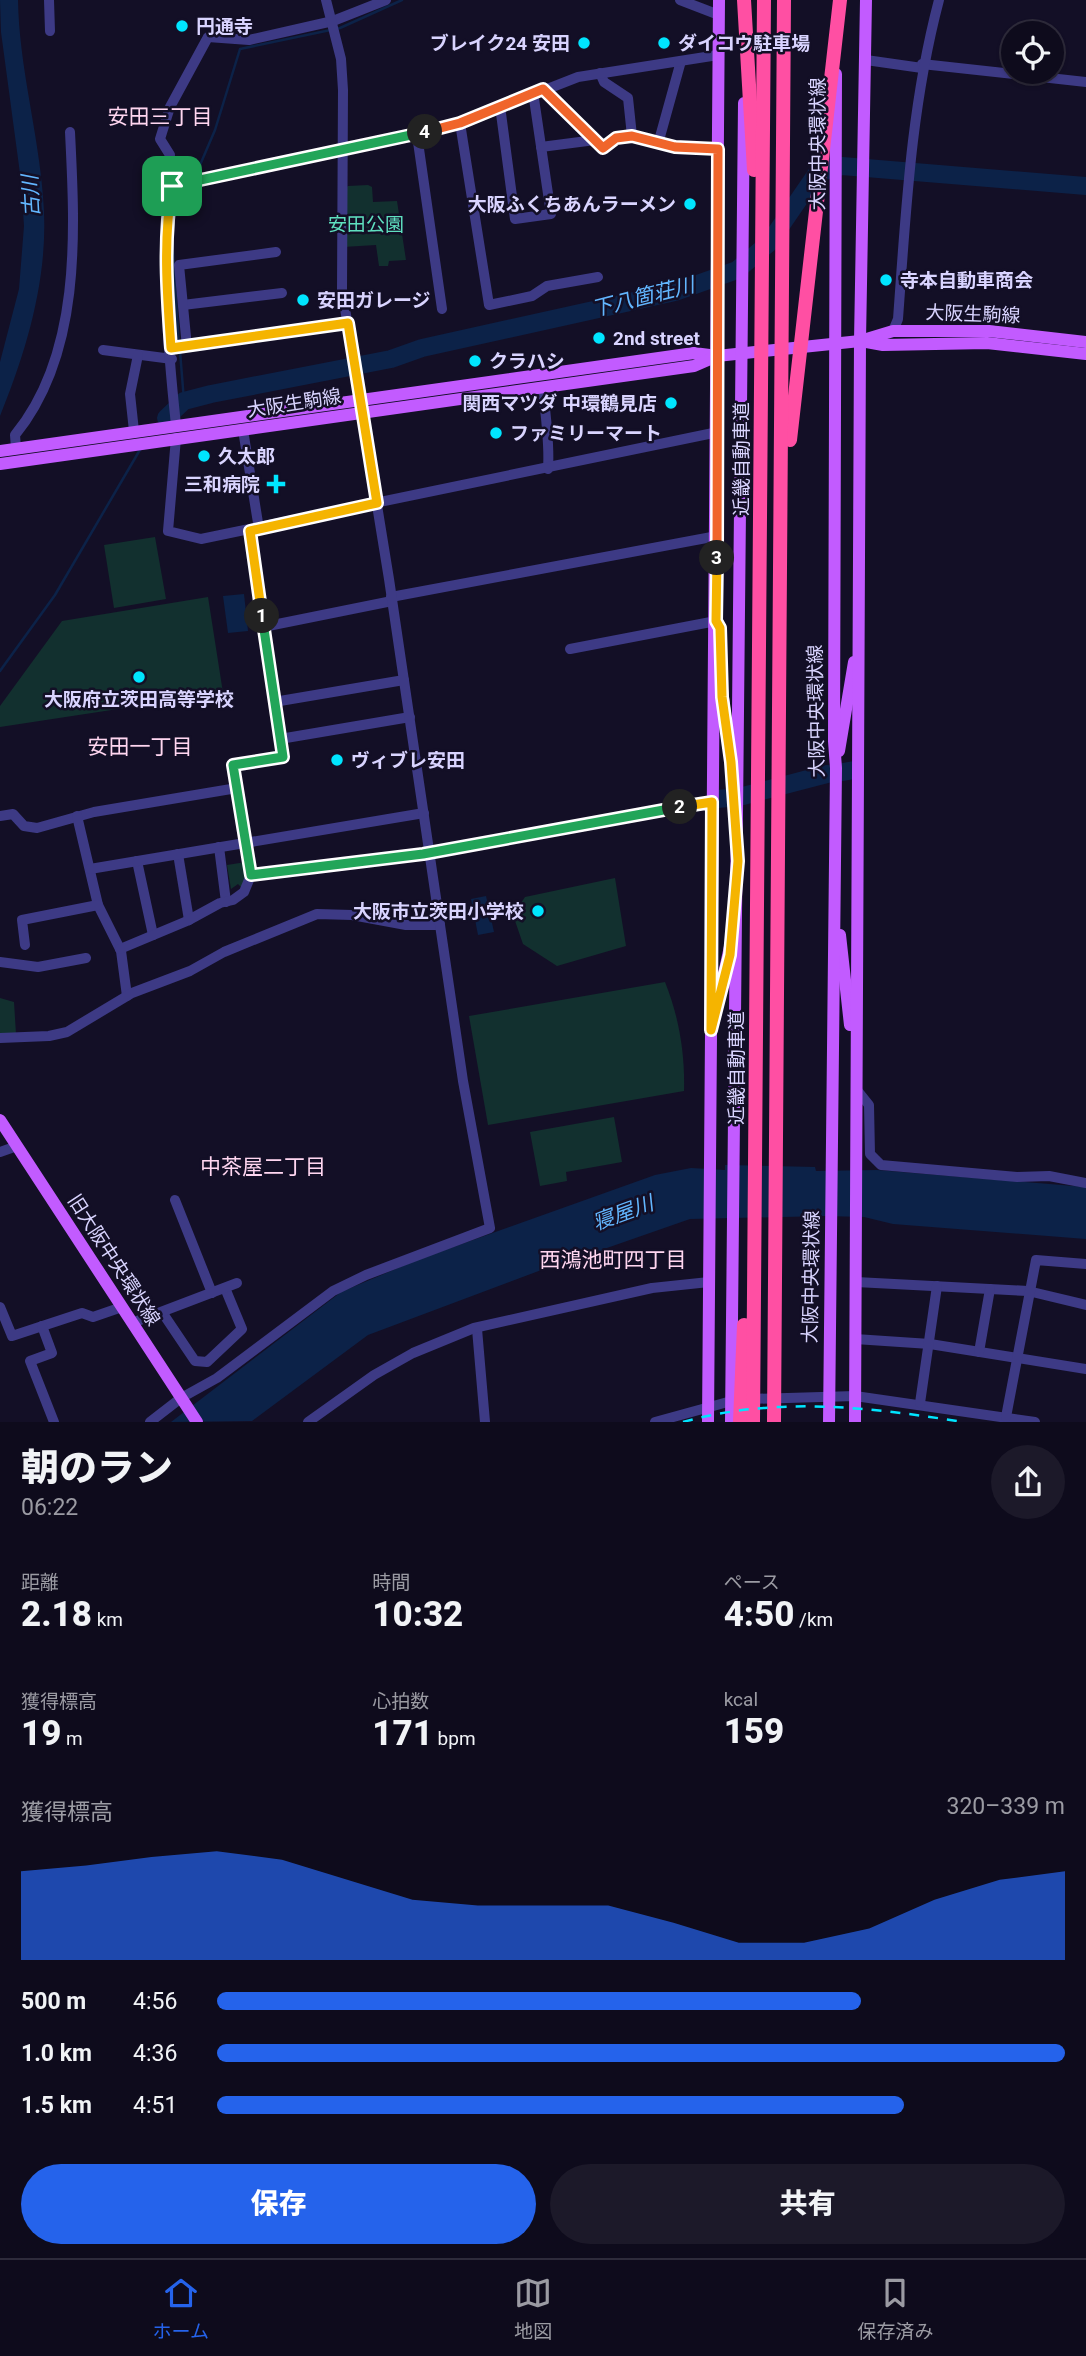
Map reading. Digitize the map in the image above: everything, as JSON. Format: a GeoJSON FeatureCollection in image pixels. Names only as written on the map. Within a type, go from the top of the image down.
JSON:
{"type":"FeatureCollection","features":[{"type":"Feature","properties":{"kind":"highway"},"geometry":{"type":"LineString","coordinates":[[744,0],[755,181],[762,237]]}},
{"type":"Feature","properties":{"kind":"highway","name":"近畿自動車道"},"geometry":{"type":"LineString","coordinates":[[752,1422],[764,0]]}},
{"type":"Feature","properties":{"kind":"highway","name":"近畿自動車道"},"geometry":{"type":"LineString","coordinates":[[774,1422],[785,2]]}},
{"type":"Feature","properties":{"kind":"highway"},"geometry":{"type":"LineString","coordinates":[[779,676],[785,617],[794,385],[837,2]]}},
{"type":"Feature","properties":{"kind":"highway"},"geometry":{"type":"LineString","coordinates":[[740,1422],[755,1124]]}},
{"type":"Feature","properties":{"kind":"main road"},"geometry":{"type":"LineString","coordinates":[[708,1422],[712,802],[718,432],[716,273],[719,0]]}},
{"type":"Feature","properties":{"kind":"main road"},"geometry":{"type":"LineString","coordinates":[[732,1422],[736,1224],[744,0]]}},
{"type":"Feature","properties":{"kind":"main road"},"geometry":{"type":"LineString","coordinates":[[855,1422],[861,631],[860,341],[865,183],[866,0]]}},
{"type":"Feature","properties":{"kind":"main road","name":"大阪中央環状線"},"geometry":{"type":"LineString","coordinates":[[829,1422],[836,768],[837,2]]}},
{"type":"Feature","properties":{"kind":"main road","name":"大阪生駒線"},"geometry":{"type":"LineString","coordinates":[[0,464],[159,440],[175,425],[243,430],[362,406],[694,353],[717,356],[860,341],[893,331],[989,331],[1086,342]]}},
{"type":"Feature","properties":{"kind":"main road","name":"大阪生駒線"},"geometry":{"type":"LineString","coordinates":[[860,341],[883,345],[987,343],[1086,354]]}},
{"type":"Feature","properties":{"kind":"main road","name":"大阪生駒線"},"geometry":{"type":"LineString","coordinates":[[0,451],[175,425],[543,387],[694,366],[717,356]]}},
{"type":"Feature","properties":{"kind":"main road"},"geometry":{"type":"LineString","coordinates":[[711,1030],[730,955],[738,861],[731,762],[722,697],[720,628],[716,621]]}},
{"type":"Feature","properties":{"kind":"main road"},"geometry":{"type":"LineString","coordinates":[[836,768],[861,631]]}},
{"type":"Feature","properties":{"kind":"main road"},"geometry":{"type":"LineString","coordinates":[[835,904],[847,984],[850,1073],[857,1109]]}},
{"type":"Feature","properties":{"kind":"main road","name":"旧大阪中央環状線"},"geometry":{"type":"LineString","coordinates":[[0,1120],[197,1422]]}},
{"type":"Feature","properties":{"kind":"street"},"geometry":{"type":"LineString","coordinates":[[49,0],[50,30]]}},
{"type":"Feature","properties":{"kind":"street"},"geometry":{"type":"LineString","coordinates":[[150,1422],[184,1402],[308,1307],[340,1287],[490,1228],[446,966],[410,716],[340,271],[343,90],[336,35],[326,0]]}},
{"type":"Feature","properties":{"kind":"street"},"geometry":{"type":"LineString","coordinates":[[179,347],[166,274],[167,219],[172,186],[168,175],[170,155],[160,139],[170,107],[208,37],[249,40],[333,22],[386,0]]}},
{"type":"Feature","properties":{"kind":"street"},"geometry":{"type":"LineString","coordinates":[[680,0],[719,15]]}},
{"type":"Feature","properties":{"kind":"street"},"geometry":{"type":"LineString","coordinates":[[893,331],[898,319],[909,164],[922,66],[940,0]]}},
{"type":"Feature","properties":{"kind":"street"},"geometry":{"type":"LineString","coordinates":[[172,186],[416,135],[460,123],[538,90],[600,74],[718,55]]}},
{"type":"Feature","properties":{"kind":"street"},"geometry":{"type":"LineString","coordinates":[[866,60],[1086,82]]}},
{"type":"Feature","properties":{"kind":"street"},"geometry":{"type":"LineString","coordinates":[[658,144],[681,61]]}},
{"type":"Feature","properties":{"kind":"street"},"geometry":{"type":"LineString","coordinates":[[600,74],[604,82],[628,98],[632,136]]}},
{"type":"Feature","properties":{"kind":"street"},"geometry":{"type":"LineString","coordinates":[[538,90],[603,148],[616,138],[632,136],[658,144],[718,149]]}},
{"type":"Feature","properties":{"kind":"street"},"geometry":{"type":"LineString","coordinates":[[500,106],[515,219],[551,214],[541,147],[538,90]]}},
{"type":"Feature","properties":{"kind":"street"},"geometry":{"type":"LineString","coordinates":[[460,123],[489,305],[532,296],[547,286],[598,277]]}},
{"type":"Feature","properties":{"kind":"street"},"geometry":{"type":"LineString","coordinates":[[16,448],[15,435],[34,412],[47,380],[66,310],[72,261],[69,132]]}},
{"type":"Feature","properties":{"kind":"street"},"geometry":{"type":"LineString","coordinates":[[416,135],[442,309]]}},
{"type":"Feature","properties":{"kind":"street"},"geometry":{"type":"LineString","coordinates":[[541,147],[595,140]]}},
{"type":"Feature","properties":{"kind":"street"},"geometry":{"type":"LineString","coordinates":[[276,252],[179,265],[183,305],[179,347],[172,359],[175,425],[168,531],[201,539],[255,530],[718,432]]}},
{"type":"Feature","properties":{"kind":"street"},"geometry":{"type":"LineString","coordinates":[[183,305],[282,293]]}},
{"type":"Feature","properties":{"kind":"street"},"geometry":{"type":"LineString","coordinates":[[179,347],[348,323]]}},
{"type":"Feature","properties":{"kind":"street"},"geometry":{"type":"LineString","coordinates":[[103,349],[172,359]]}},
{"type":"Feature","properties":{"kind":"street"},"geometry":{"type":"LineString","coordinates":[[138,355],[130,394],[138,431]]}},
{"type":"Feature","properties":{"kind":"street"},"geometry":{"type":"LineString","coordinates":[[543,387],[545,427],[550,440],[548,468]]}},
{"type":"Feature","properties":{"kind":"street"},"geometry":{"type":"LineString","coordinates":[[120,949],[189,920],[244,892],[251,875],[233,765],[283,757],[263,627],[243,430]]}},
{"type":"Feature","properties":{"kind":"street"},"geometry":{"type":"LineString","coordinates":[[263,627],[392,599],[717,536]]}},
{"type":"Feature","properties":{"kind":"street"},"geometry":{"type":"LineString","coordinates":[[570,649],[716,621]]}},
{"type":"Feature","properties":{"kind":"street"},"geometry":{"type":"LineString","coordinates":[[274,702],[404,680]]}},
{"type":"Feature","properties":{"kind":"street"},"geometry":{"type":"LineString","coordinates":[[280,739],[410,716]]}},
{"type":"Feature","properties":{"kind":"street"},"geometry":{"type":"LineString","coordinates":[[0,816],[13,814],[24,826],[34,828],[77,816],[237,788]]}},
{"type":"Feature","properties":{"kind":"street"},"geometry":{"type":"LineString","coordinates":[[251,875],[430,852],[712,802]]}},
{"type":"Feature","properties":{"kind":"street"},"geometry":{"type":"LineString","coordinates":[[90,869],[424,813]]}},
{"type":"Feature","properties":{"kind":"street"},"geometry":{"type":"LineString","coordinates":[[77,816],[98,905],[120,949],[127,996]]}},
{"type":"Feature","properties":{"kind":"street"},"geometry":{"type":"LineString","coordinates":[[219,847],[226,902]]}},
{"type":"Feature","properties":{"kind":"street"},"geometry":{"type":"LineString","coordinates":[[178,854],[189,920]]}},
{"type":"Feature","properties":{"kind":"street"},"geometry":{"type":"LineString","coordinates":[[137,861],[153,935]]}},
{"type":"Feature","properties":{"kind":"street"},"geometry":{"type":"LineString","coordinates":[[25,945],[22,920],[98,905]]}},
{"type":"Feature","properties":{"kind":"street"},"geometry":{"type":"LineString","coordinates":[[0,1038],[49,1036],[66,1032],[127,996],[190,971],[285,924],[317,914],[352,915],[406,925],[440,925]]}},
{"type":"Feature","properties":{"kind":"street"},"geometry":{"type":"LineString","coordinates":[[0,962],[38,967],[86,958]]}},
{"type":"Feature","properties":{"kind":"street"},"geometry":{"type":"LineString","coordinates":[[857,1090],[869,1105],[870,1154],[881,1165],[1017,1177],[1049,1176],[1086,1183]]}},
{"type":"Feature","properties":{"kind":"street"},"geometry":{"type":"LineString","coordinates":[[0,1152],[17,1146]]}},
{"type":"Feature","properties":{"kind":"street"},"geometry":{"type":"LineString","coordinates":[[175,1200],[212,1293]]}},
{"type":"Feature","properties":{"kind":"street"},"geometry":{"type":"LineString","coordinates":[[1006,1417],[1036,1260],[1086,1264]]}},
{"type":"Feature","properties":{"kind":"street"},"geometry":{"type":"LineString","coordinates":[[308,1422],[374,1375],[413,1353],[477,1329],[652,1288],[709,1282]]}},
{"type":"Feature","properties":{"kind":"street"},"geometry":{"type":"LineString","coordinates":[[856,1282],[1028,1291],[1086,1305]]}},
{"type":"Feature","properties":{"kind":"street"},"geometry":{"type":"LineString","coordinates":[[132,1323],[237,1283]]}},
{"type":"Feature","properties":{"kind":"street"},"geometry":{"type":"LineString","coordinates":[[920,1403],[937,1286]]}},
{"type":"Feature","properties":{"kind":"street"},"geometry":{"type":"LineString","coordinates":[[162,1312],[195,1361],[207,1362],[242,1329],[225,1288]]}},
{"type":"Feature","properties":{"kind":"street"},"geometry":{"type":"LineString","coordinates":[[979,1352],[990,1289]]}},
{"type":"Feature","properties":{"kind":"street"},"geometry":{"type":"LineString","coordinates":[[0,1307],[12,1336],[82,1313],[93,1317],[122,1307]]}},
{"type":"Feature","properties":{"kind":"street"},"geometry":{"type":"LineString","coordinates":[[43,1326],[52,1353],[30,1361],[54,1422]]}},
{"type":"Feature","properties":{"kind":"street"},"geometry":{"type":"LineString","coordinates":[[477,1329],[485,1422]]}},
{"type":"Feature","properties":{"kind":"street"},"geometry":{"type":"LineString","coordinates":[[855,1339],[930,1343],[1086,1368]]}},
{"type":"Feature","properties":{"kind":"street"},"geometry":{"type":"LineString","coordinates":[[655,1422],[732,1400],[829,1396],[920,1403],[1035,1422]]}},
{"type":"Feature","properties":{"kind":"green space","name":"安田公園"},"geometry":{"type":"Polygon","coordinates":[[[348,186],[372,187],[373,202],[397,201],[406,260],[389,261],[388,266],[379,266],[376,245],[343,247],[344,190],[348,186]]]}},
{"type":"Feature","properties":{"kind":"green space"},"geometry":{"type":"Polygon","coordinates":[[[155,537],[166,599],[114,608],[104,545],[155,537]]]}},
{"type":"Feature","properties":{"kind":"green space"},"geometry":{"type":"Polygon","coordinates":[[[208,597],[223,693],[0,727],[0,706],[62,621],[208,597]]]}},
{"type":"Feature","properties":{"kind":"green space"},"geometry":{"type":"Polygon","coordinates":[[[246,862],[248,876],[243,889],[238,884],[231,889],[227,865],[246,862]]]}},
{"type":"Feature","properties":{"kind":"green space"},"geometry":{"type":"Polygon","coordinates":[[[615,878],[626,946],[557,966],[523,944],[513,915],[525,897],[615,878]]]}},
{"type":"Feature","properties":{"kind":"green space"},"geometry":{"type":"Polygon","coordinates":[[[665,982],[680,1035],[684,1091],[488,1125],[469,1016],[665,982]]]}},
{"type":"Feature","properties":{"kind":"green space"},"geometry":{"type":"Polygon","coordinates":[[[0,998],[14,1002],[16,1034],[0,1033],[0,998]]]}},
{"type":"Feature","properties":{"kind":"green space"},"geometry":{"type":"Polygon","coordinates":[[[614,1117],[622,1162],[566,1172],[567,1181],[540,1186],[530,1132],[614,1117]]]}},
{"type":"Feature","properties":{"kind":"water","name":"古川"},"geometry":{"type":"Polygon","coordinates":[[[0,0],[18,0],[22,49],[41,172],[44,225],[35,309],[20,363],[0,416],[0,362],[19,289],[24,226],[21,181],[1,32],[0,0]]]}},
{"type":"Feature","properties":{"kind":"water"},"geometry":{"type":"Polygon","coordinates":[[[244,594],[248,631],[228,633],[223,596],[244,594]]]}},
{"type":"Feature","properties":{"kind":"water"},"geometry":{"type":"Polygon","coordinates":[[[486,896],[494,932],[478,935],[471,899],[486,896]]]}},
{"type":"Feature","properties":{"kind":"water","name":"寝屋川"},"geometry":{"type":"Polygon","coordinates":[[[725,1165],[815,1167],[816,1171],[877,1170],[1086,1187],[1086,1239],[893,1224],[864,1217],[690,1219],[604,1249],[587,1263],[581,1258],[568,1260],[368,1335],[252,1421],[171,1422],[341,1292],[417,1260],[655,1175],[691,1168],[725,1170],[725,1165]]]}},
{"type":"Feature","properties":{"kind":"waterway"},"geometry":{"type":"LineString","coordinates":[[194,179],[215,130],[240,49],[340,28],[402,0]]}},
{"type":"Feature","properties":{"kind":"waterway","name":"下八箇荘川"},"geometry":{"type":"LineString","coordinates":[[166,418],[184,401],[211,394],[391,359],[422,348],[675,292],[737,270],[769,243],[817,173],[842,166],[1086,186]]}},
{"type":"Feature","properties":{"kind":"waterway"},"geometry":{"type":"LineString","coordinates":[[179,345],[172,238],[174,214],[191,185]]}},
{"type":"Feature","properties":{"kind":"waterway"},"geometry":{"type":"LineString","coordinates":[[180,351],[184,401]]}},
{"type":"Feature","properties":{"kind":"waterway"},"geometry":{"type":"LineString","coordinates":[[0,671],[55,595],[141,448]]}},
{"type":"Feature","properties":{"kind":"waterway"},"geometry":{"type":"LineString","coordinates":[[843,772],[854,770]]}},
{"type":"Feature","properties":{"kind":"waterway"},"geometry":{"type":"LineString","coordinates":[[743,796],[827,774]]}},
{"type":"Feature","properties":{"kind":"waterway"},"geometry":{"type":"LineString","coordinates":[[717,799],[729,798]]}},
{"type":"Feature","properties":{"kind":"railway"},"geometry":{"type":"LineString","coordinates":[[683,1422],[718,1414],[788,1407],[858,1409],[963,1422]]}},
{"type":"Feature","properties":{"kind":"place","name":"円通寺"},"geometry":{"type":"Point","coordinates":[182,26]}},
{"type":"Feature","properties":{"kind":"place","name":"ブレイク24 安田"},"geometry":{"type":"Point","coordinates":[584,43]}},
{"type":"Feature","properties":{"kind":"place","name":"ダイコウ駐車場"},"geometry":{"type":"Point","coordinates":[664,43]}},
{"type":"Feature","properties":{"kind":"place","name":"大阪ふくちあんラーメン"},"geometry":{"type":"Point","coordinates":[690,204]}},
{"type":"Feature","properties":{"kind":"place","name":"寺本自動車商会"},"geometry":{"type":"Point","coordinates":[886,280]}},
{"type":"Feature","properties":{"kind":"place","name":"安田ガレージ"},"geometry":{"type":"Point","coordinates":[303,300]}},
{"type":"Feature","properties":{"kind":"place","name":"2nd street"},"geometry":{"type":"Point","coordinates":[599,338]}},
{"type":"Feature","properties":{"kind":"place","name":"クラハシ"},"geometry":{"type":"Point","coordinates":[475,361]}},
{"type":"Feature","properties":{"kind":"place","name":"関西マツダ 中環鶴見店"},"geometry":{"type":"Point","coordinates":[671,403]}},
{"type":"Feature","properties":{"kind":"place","name":"ファミリーマート"},"geometry":{"type":"Point","coordinates":[496,433]}},
{"type":"Feature","properties":{"kind":"place","name":"久太郎"},"geometry":{"type":"Point","coordinates":[204,456]}},
{"type":"Feature","properties":{"kind":"place","name":"三和病院"},"geometry":{"type":"Point","coordinates":[276,484]}},
{"type":"Feature","properties":{"kind":"place","name":"大阪府立茨田高等学校"},"geometry":{"type":"Point","coordinates":[139,677]}},
{"type":"Feature","properties":{"kind":"place","name":"ヴィブレ安田"},"geometry":{"type":"Point","coordinates":[337,760]}},
{"type":"Feature","properties":{"kind":"place","name":"大阪市立茨田小学校"},"geometry":{"type":"Point","coordinates":[538,911]}},
{"type":"Feature","properties":{"kind":"district","name":"安田三丁目"},"geometry":{"type":"Point","coordinates":[160,117]}},
{"type":"Feature","properties":{"kind":"district","name":"安田一丁目"},"geometry":{"type":"Point","coordinates":[140,747]}},
{"type":"Feature","properties":{"kind":"district","name":"中茶屋二丁目"},"geometry":{"type":"Point","coordinates":[263,1167]}},
{"type":"Feature","properties":{"kind":"district","name":"西鴻池町四丁目"},"geometry":{"type":"Point","coordinates":[613,1260]}},
{"type":"Feature","properties":{"kind":"route"},"geometry":{"type":"LineString","coordinates":[[543,89],[603,148],[616,138],[632,136],[649,143],[675,147],[718,149],[716,621],[720,628],[722,697],[731,762],[738,861],[730,955],[711,1030],[712,802],[423,854],[251,875],[233,765],[283,757],[250,531],[377,503],[348,323],[171,348],[166,274],[167,219],[172,186],[416,135],[460,123],[543,89]]}}]}
